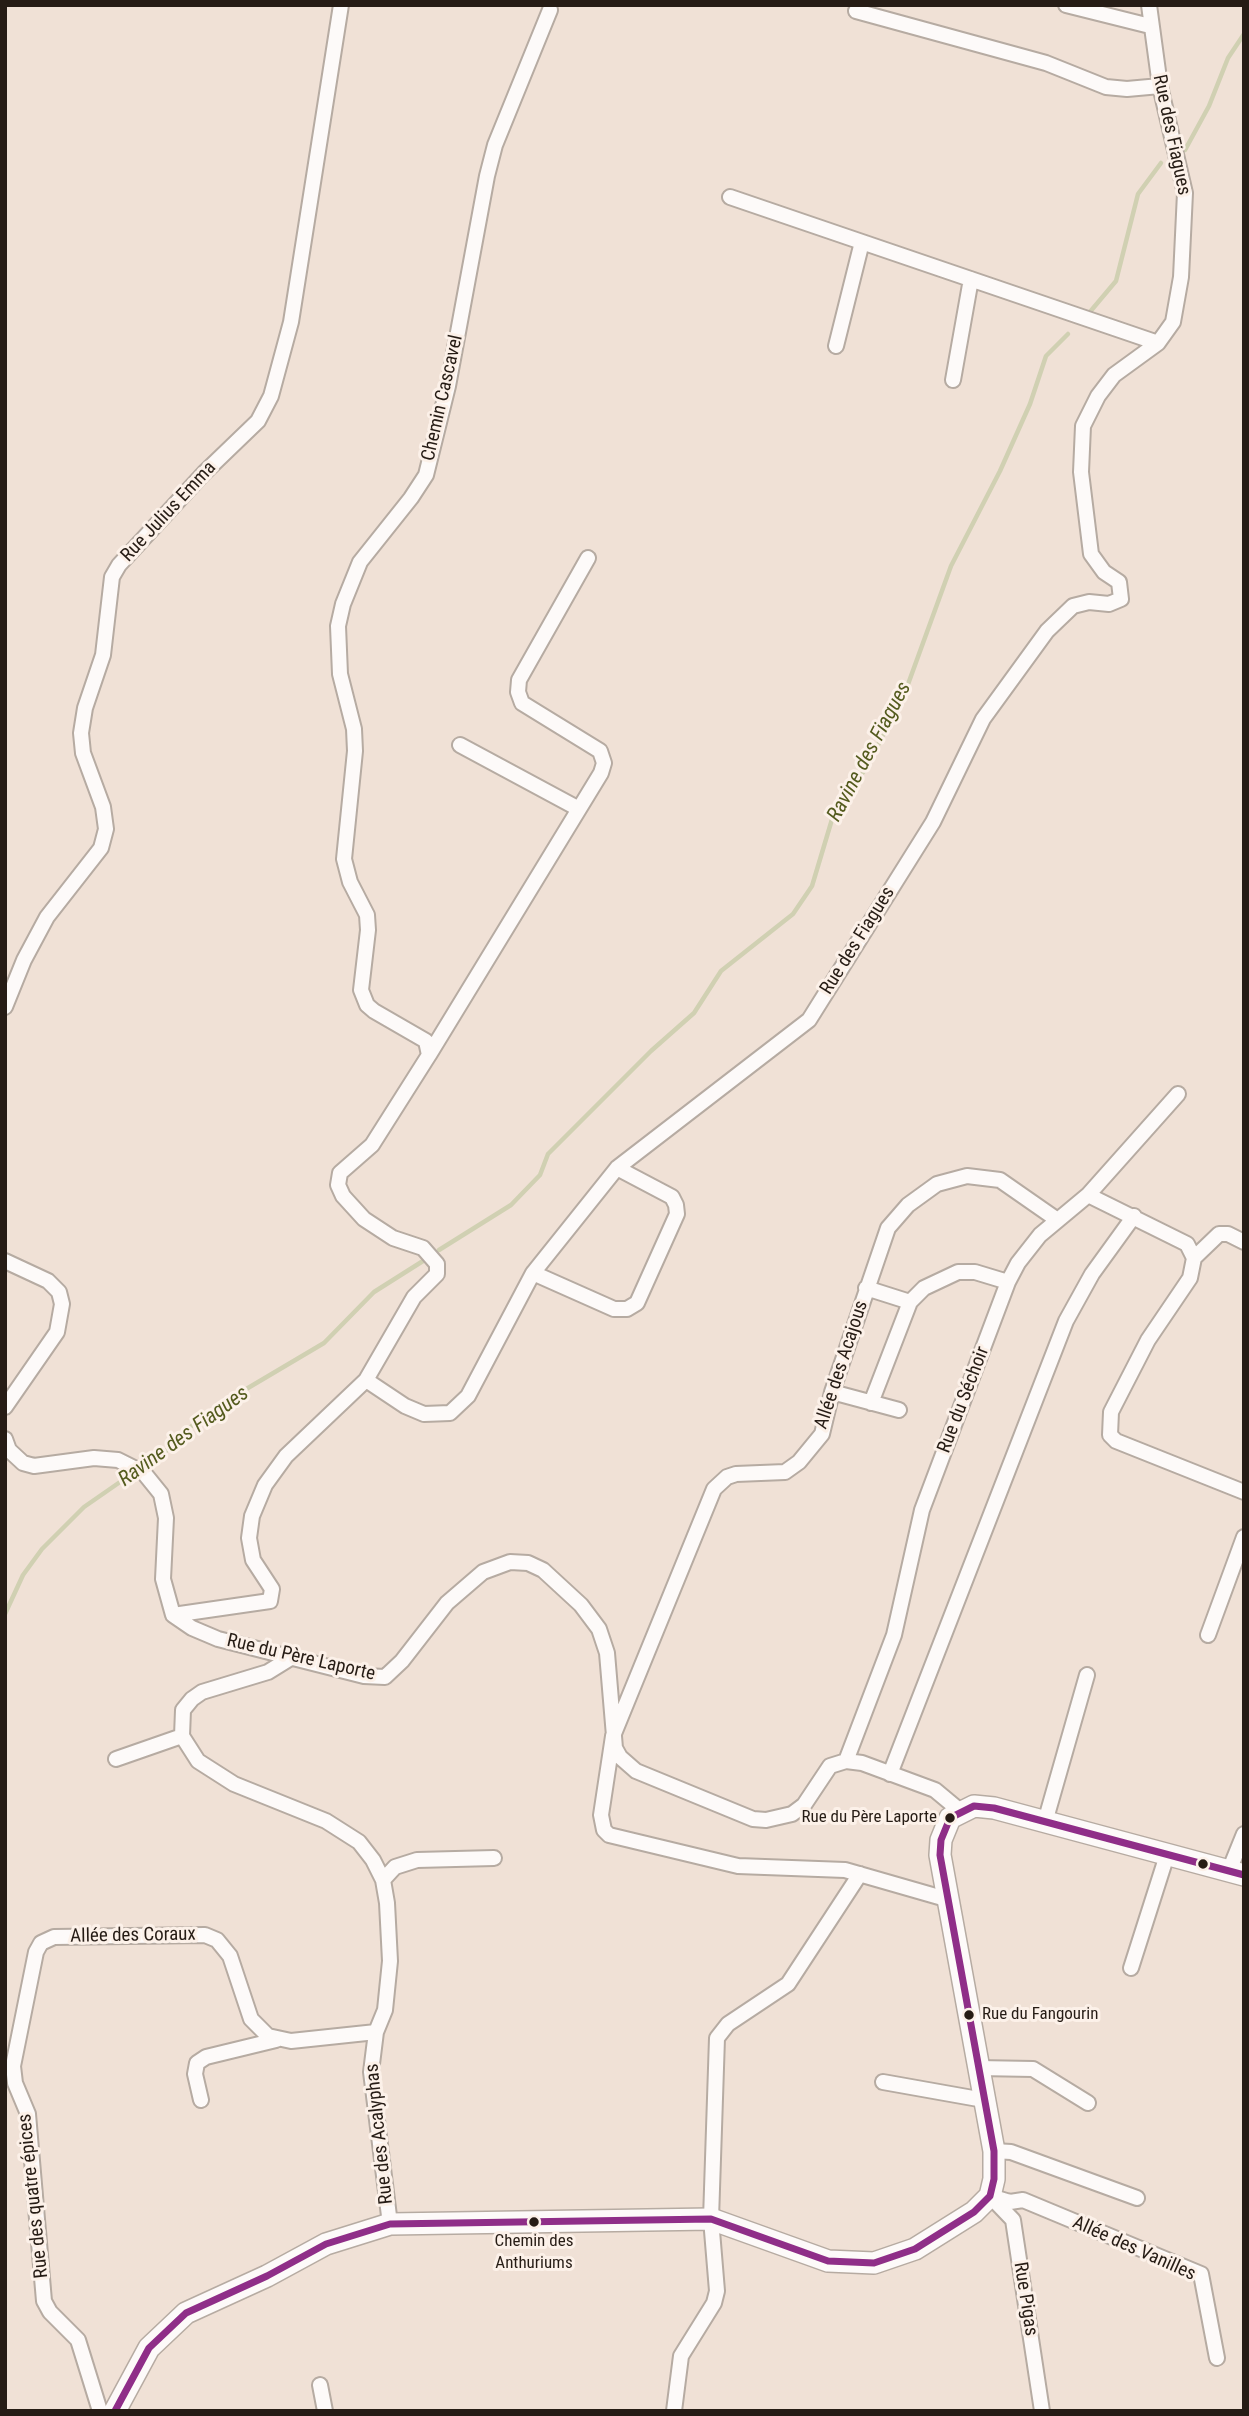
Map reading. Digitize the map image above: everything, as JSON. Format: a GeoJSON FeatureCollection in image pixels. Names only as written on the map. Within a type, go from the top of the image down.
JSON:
{"type":"FeatureCollection","features":[{"type":"Feature","properties":{"kind":"main road"},"geometry":{"type":"LineString","coordinates":[[114,2411],[149,2348],[186,2313],[267,2276],[326,2244],[390,2224],[711,2219],[828,2261],[874,2263],[915,2249],[955,2226],[990,2196],[994,2179],[994,2151],[946,1899],[941,1840],[950,1818],[959,1811],[974,1806],[994,1808],[1236,1873]]}},
{"type":"Feature","properties":{"kind":"street","name":"Rue Julius Emma"},"geometry":{"type":"LineString","coordinates":[[5,1007],[24,960],[47,916],[91,864],[101,848],[106,829],[103,807],[83,753],[81,733],[85,708],[103,655],[112,577],[119,565],[204,472],[258,421],[271,396],[291,322],[341,5]]}},
{"type":"Feature","properties":{"kind":"street"},"geometry":{"type":"LineString","coordinates":[[1066,5],[1150,26]]}},
{"type":"Feature","properties":{"kind":"street","name":"Rue des Fiagues"},"geometry":{"type":"LineString","coordinates":[[366,1380],[405,1406],[424,1414],[450,1413],[468,1396],[480,1379],[533,1273],[617,1168],[809,1020],[933,822],[983,719],[1047,631],[1073,606],[1089,602],[1109,604],[1121,598],[1119,582],[1104,572],[1091,554],[1081,472],[1083,426],[1098,397],[1114,375],[1158,344],[1173,322],[1181,277],[1185,193],[1160,86],[1149,5]]}},
{"type":"Feature","properties":{"kind":"street","name":"Chemin Cascavel"},"geometry":{"type":"LineString","coordinates":[[429,1055],[426,1041],[419,1034],[374,1011],[367,1005],[361,990],[368,930],[367,915],[350,882],[344,859],[355,751],[354,729],[340,674],[338,626],[343,604],[359,562],[411,498],[426,475],[448,386],[495,145],[550,10]]}},
{"type":"Feature","properties":{"kind":"street"},"geometry":{"type":"LineString","coordinates":[[856,11],[1046,63],[1107,87],[1127,89],[1160,86]]}},
{"type":"Feature","properties":{"kind":"street"},"geometry":{"type":"LineString","coordinates":[[730,197],[1158,344]]}},
{"type":"Feature","properties":{"kind":"street"},"geometry":{"type":"LineString","coordinates":[[836,346],[862,242]]}},
{"type":"Feature","properties":{"kind":"street"},"geometry":{"type":"LineString","coordinates":[[953,380],[971,279]]}},
{"type":"Feature","properties":{"kind":"street"},"geometry":{"type":"LineString","coordinates":[[5,1439],[9,1450],[23,1463],[34,1466],[94,1458],[118,1460],[144,1474],[161,1494],[166,1518],[163,1580],[173,1615],[270,1601],[272,1589],[253,1560],[249,1538],[252,1516],[265,1485],[286,1456],[366,1380],[415,1297],[437,1274],[437,1264],[423,1248],[393,1238],[364,1219],[343,1196],[338,1179],[350,1162],[379,1136],[601,773],[604,763],[600,751],[522,703],[518,692],[519,680],[587,558]]}},
{"type":"Feature","properties":{"kind":"street"},"geometry":{"type":"LineString","coordinates":[[460,745],[579,809]]}},
{"type":"Feature","properties":{"kind":"street","name":"Rue du Séchoir"},"geometry":{"type":"LineString","coordinates":[[846,1761],[894,1635],[919,1519],[1008,1282],[1018,1263],[1056,1219],[1087,1195],[1178,1094]]}},
{"type":"Feature","properties":{"kind":"street"},"geometry":{"type":"LineString","coordinates":[[533,1273],[614,1309],[627,1309],[637,1303],[677,1214],[676,1205],[671,1197],[617,1168]]}},
{"type":"Feature","properties":{"kind":"street","name":"Allée des Acajous"},"geometry":{"type":"LineString","coordinates":[[612,1736],[714,1489],[727,1477],[736,1474],[775,1475],[793,1468],[822,1434],[832,1392],[888,1228],[908,1205],[937,1184],[967,1176],[1000,1180],[1056,1219]]}},
{"type":"Feature","properties":{"kind":"street"},"geometry":{"type":"LineString","coordinates":[[1087,1195],[1187,1244],[1194,1258]]}},
{"type":"Feature","properties":{"kind":"street"},"geometry":{"type":"LineString","coordinates":[[890,1774],[1066,1321],[1092,1274],[1134,1216]]}},
{"type":"Feature","properties":{"kind":"street"},"geometry":{"type":"LineString","coordinates":[[1244,1242],[1228,1234],[1219,1234],[1194,1258],[1190,1278],[1147,1340],[1108,1421],[1110,1435],[1116,1441],[1244,1492]]}},
{"type":"Feature","properties":{"kind":"street"},"geometry":{"type":"LineString","coordinates":[[5,1261],[48,1281],[59,1292],[62,1304],[57,1332],[5,1407]]}},
{"type":"Feature","properties":{"kind":"street"},"geometry":{"type":"LineString","coordinates":[[871,1403],[910,1302],[924,1288],[958,1272],[975,1272],[1008,1282]]}},
{"type":"Feature","properties":{"kind":"street"},"geometry":{"type":"LineString","coordinates":[[866,1288],[910,1302]]}},
{"type":"Feature","properties":{"kind":"street"},"geometry":{"type":"LineString","coordinates":[[832,1392],[899,1410]]}},
{"type":"Feature","properties":{"kind":"street"},"geometry":{"type":"LineString","coordinates":[[1209,1635],[1244,1537]]}},
{"type":"Feature","properties":{"kind":"street","name":"Rue du Père Laporte"},"geometry":{"type":"LineString","coordinates":[[173,1615],[191,1628],[218,1639],[289,1659],[364,1676],[385,1677],[402,1661],[447,1603],[483,1572],[510,1562],[528,1563],[543,1570],[581,1605],[599,1629],[607,1653],[612,1736],[620,1758],[636,1771],[753,1819],[766,1821],[792,1814],[804,1805],[830,1766],[846,1761]]}},
{"type":"Feature","properties":{"kind":"street"},"geometry":{"type":"LineString","coordinates":[[116,1759],[182,1736],[183,1710],[202,1692],[268,1672],[289,1659]]}},
{"type":"Feature","properties":{"kind":"street"},"geometry":{"type":"LineString","coordinates":[[1045,1822],[1087,1675]]}},
{"type":"Feature","properties":{"kind":"street","name":"Rue des Acalyphas"},"geometry":{"type":"LineString","coordinates":[[182,1736],[198,1761],[234,1784],[326,1821],[359,1842],[373,1860],[383,1880],[390,1961],[385,2010],[376,2032],[371,2072],[390,2224]]}},
{"type":"Feature","properties":{"kind":"street"},"geometry":{"type":"LineString","coordinates":[[612,1736],[601,1815],[604,1830],[609,1835],[738,1866],[830,1868],[946,1899]]}},
{"type":"Feature","properties":{"kind":"street"},"geometry":{"type":"LineString","coordinates":[[846,1761],[862,1763],[935,1790],[959,1811]]}},
{"type":"Feature","properties":{"kind":"street"},"geometry":{"type":"LineString","coordinates":[[1236,1873],[1244,1834]]}},
{"type":"Feature","properties":{"kind":"street"},"geometry":{"type":"LineString","coordinates":[[1131,1968],[1167,1855]]}},
{"type":"Feature","properties":{"kind":"street"},"geometry":{"type":"LineString","coordinates":[[383,1880],[395,1867],[417,1860],[494,1858]]}},
{"type":"Feature","properties":{"kind":"street"},"geometry":{"type":"LineString","coordinates":[[674,2411],[681,2356],[714,2303],[717,2291],[711,2219],[715,2054],[720,2030],[788,1984],[860,1874]]}},
{"type":"Feature","properties":{"kind":"street","name":"Allée des Coraux"},"geometry":{"type":"LineString","coordinates":[[54,1937],[194,1933],[217,1940],[230,1956],[251,2019],[260,2031],[276,2040]]}},
{"type":"Feature","properties":{"kind":"street","name":"Rue des quatre épices"},"geometry":{"type":"LineString","coordinates":[[54,1937],[41,1943],[36,1952],[13,2066],[15,2083],[28,2114],[44,2301],[50,2312],[78,2340],[100,2411]]}},
{"type":"Feature","properties":{"kind":"street"},"geometry":{"type":"LineString","coordinates":[[201,2100],[195,2074],[197,2063],[206,2057],[276,2040],[376,2032]]}},
{"type":"Feature","properties":{"kind":"street"},"geometry":{"type":"LineString","coordinates":[[978,2068],[1033,2069],[1088,2103]]}},
{"type":"Feature","properties":{"kind":"street"},"geometry":{"type":"LineString","coordinates":[[883,2082],[984,2100]]}},
{"type":"Feature","properties":{"kind":"street"},"geometry":{"type":"LineString","coordinates":[[994,2151],[1012,2152],[1137,2198]]}},
{"type":"Feature","properties":{"kind":"street","name":"Allée des Vanilles"},"geometry":{"type":"LineString","coordinates":[[990,2196],[1010,2202],[1023,2200],[1200,2274],[1217,2358]]}},
{"type":"Feature","properties":{"kind":"street","name":"Rue Pigas"},"geometry":{"type":"LineString","coordinates":[[990,2196],[1013,2220],[1042,2411]]}},
{"type":"Feature","properties":{"kind":"street"},"geometry":{"type":"LineString","coordinates":[[320,2385],[325,2411]]}},
{"type":"Feature","properties":{"kind":"waterway","name":"Ravine des Fiagues"},"geometry":{"type":"LineString","coordinates":[[1185,150],[1209,106],[1228,58],[1244,34]]}},
{"type":"Feature","properties":{"kind":"waterway","name":"Ravine des Fiagues"},"geometry":{"type":"LineString","coordinates":[[1089,313],[1116,281],[1138,194],[1161,163]]}},
{"type":"Feature","properties":{"kind":"waterway","name":"Ravine des Fiagues"},"geometry":{"type":"LineString","coordinates":[[439,1250],[511,1205],[540,1175],[548,1154],[651,1051],[694,1013],[721,971],[793,914],[812,886],[833,816],[868,765],[907,687],[951,566],[1000,471],[1030,404],[1046,356],[1068,334]]}},
{"type":"Feature","properties":{"kind":"waterway","name":"Ravine des Fiagues"},"geometry":{"type":"LineString","coordinates":[[141,1468],[162,1455],[189,1428],[226,1401],[324,1343],[374,1292],[423,1261]]}},
{"type":"Feature","properties":{"kind":"waterway","name":"Ravine des Fiagues"},"geometry":{"type":"LineString","coordinates":[[5,1614],[23,1575],[42,1549],[84,1507],[133,1473]]}},
{"type":"Feature","properties":{"kind":"transit line"},"geometry":{"type":"LineString","coordinates":[[115,2411],[149,2348],[186,2313],[267,2276],[326,2244],[390,2224],[711,2219],[828,2261],[874,2263],[915,2249],[974,2212],[990,2196],[994,2179],[994,2151],[940,1855],[941,1840],[950,1818],[974,1806],[994,1808],[1244,1875]]}},
{"type":"Feature","properties":{"kind":"place","name":"Rue du Père Laporte"},"geometry":{"type":"Point","coordinates":[950,1818]}},
{"type":"Feature","properties":{"kind":"place","name":"Rue du Fangourin"},"geometry":{"type":"Point","coordinates":[969,2015]}},
{"type":"Feature","properties":{"kind":"place","name":"Chemin des Anthuriums"},"geometry":{"type":"Point","coordinates":[534,2222]}}]}
